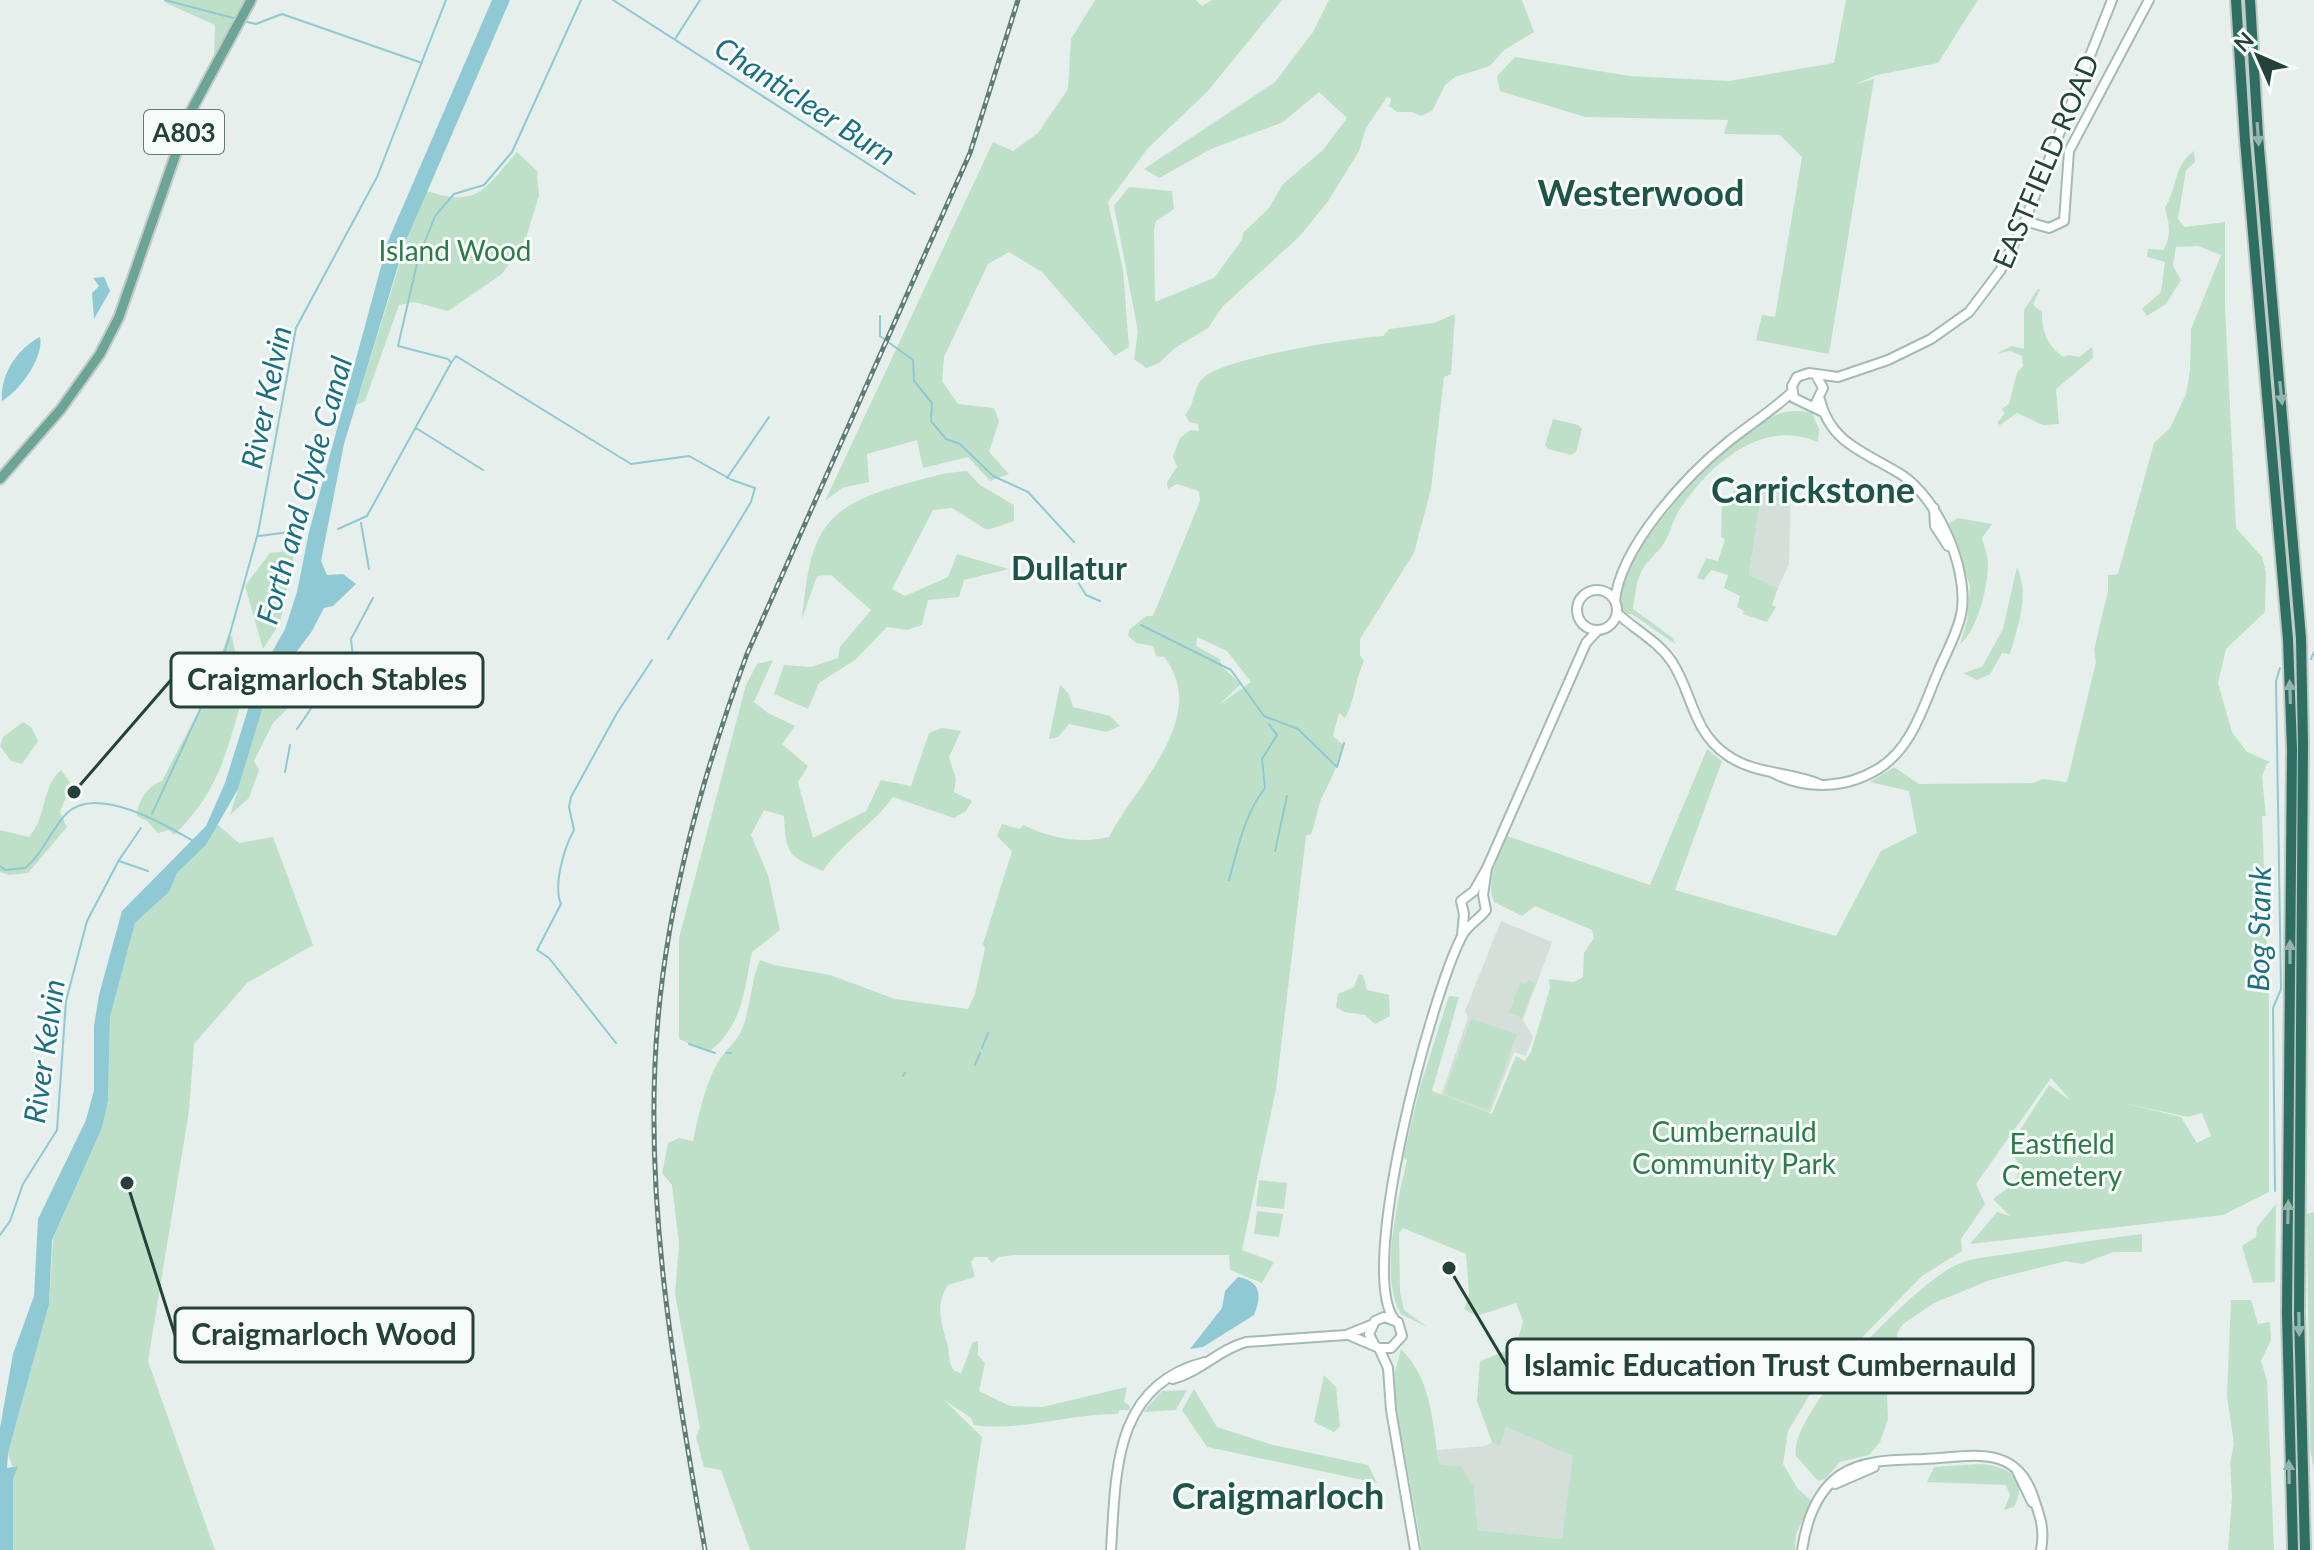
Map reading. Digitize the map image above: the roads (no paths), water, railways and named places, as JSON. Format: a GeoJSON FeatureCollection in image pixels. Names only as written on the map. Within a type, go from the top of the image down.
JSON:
{"type":"FeatureCollection","features":[{"type":"Feature","properties":{"kind":"highway"},"geometry":{"type":"LineString","coordinates":[[2236,0],[2288,640],[2292,749],[2287,1314],[2293,1550]]}},
{"type":"Feature","properties":{"kind":"highway"},"geometry":{"type":"LineString","coordinates":[[2250,0],[2258,136],[2301,638],[2299,1314],[2305,1550]]}},
{"type":"Feature","properties":{"kind":"main road","name":"A803"},"geometry":{"type":"LineString","coordinates":[[0,479],[86,377],[112,331],[190,113],[251,0]]}},
{"type":"Feature","properties":{"kind":"street","name":"EASTFIELD ROAD"},"geometry":{"type":"LineString","coordinates":[[1823,388],[1838,377],[1917,347],[1969,312],[2000,271],[2025,221],[2112,0]]}},
{"type":"Feature","properties":{"kind":"street"},"geometry":{"type":"LineString","coordinates":[[2025,221],[2049,228],[2064,221],[2069,151],[2149,0]]}},
{"type":"Feature","properties":{"kind":"street"},"geometry":{"type":"LineString","coordinates":[[1612,623],[1617,613],[1617,581],[1653,524],[1686,483],[1725,444],[1792,392],[1793,382],[1801,375],[1817,377],[1823,388],[1820,400],[1823,412],[1850,447],[1909,480],[1934,508],[1961,583],[1962,611],[1911,735],[1894,757],[1869,774],[1844,783],[1795,783],[1735,761],[1712,743],[1691,713],[1671,661],[1657,645],[1617,613]]}},
{"type":"Feature","properties":{"kind":"street","name":"EASTFIELD ROAD"},"geometry":{"type":"LineString","coordinates":[[1817,377],[1838,377]]}},
{"type":"Feature","properties":{"kind":"street"},"geometry":{"type":"LineString","coordinates":[[1792,392],[1804,404],[1823,412]]}},
{"type":"Feature","properties":{"kind":"street"},"geometry":{"type":"LineString","coordinates":[[1774,409],[1820,400]]}},
{"type":"Feature","properties":{"kind":"street"},"geometry":{"type":"LineString","coordinates":[[1586,643],[1584,624],[1578,615],[1580,600],[1590,591],[1602,590],[1617,581]]}},
{"type":"Feature","properties":{"kind":"street"},"geometry":{"type":"LineString","coordinates":[[1602,590],[1615,601]]}},
{"type":"Feature","properties":{"kind":"street"},"geometry":{"type":"LineString","coordinates":[[1415,1550],[1391,1410],[1388,1368],[1370,1338],[1384,1293],[1389,1212],[1405,1115],[1462,936],[1464,914],[1461,901],[1478,893],[1501,833],[1586,643],[1598,630],[1612,623],[1630,625]]}},
{"type":"Feature","properties":{"kind":"street"},"geometry":{"type":"LineString","coordinates":[[1584,624],[1598,630]]}},
{"type":"Feature","properties":{"kind":"street"},"geometry":{"type":"LineString","coordinates":[[1462,936],[1475,918],[1486,910],[1478,893]]}},
{"type":"Feature","properties":{"kind":"street"},"geometry":{"type":"LineString","coordinates":[[1464,914],[1475,918]]}},
{"type":"Feature","properties":{"kind":"street"},"geometry":{"type":"LineString","coordinates":[[1384,1293],[1402,1331],[1388,1368]]}},
{"type":"Feature","properties":{"kind":"street"},"geometry":{"type":"LineString","coordinates":[[1111,1550],[1125,1431],[1144,1399],[1164,1381],[1181,1370],[1246,1342],[1346,1335],[1384,1317],[1394,1319]]}},
{"type":"Feature","properties":{"kind":"street"},"geometry":{"type":"LineString","coordinates":[[1346,1335],[1388,1349],[1398,1343]]}},
{"type":"Feature","properties":{"kind":"street"},"geometry":{"type":"LineString","coordinates":[[1802,1550],[1809,1519],[1825,1492],[1884,1461],[1986,1457],[2000,1459],[2015,1467],[2024,1491],[2043,1520],[2041,1550]]}},
{"type":"Feature","properties":{"kind":"water"},"geometry":{"type":"Polygon","coordinates":[[[492,0],[510,0],[405,243],[344,444],[321,561],[327,575],[343,574],[356,584],[333,606],[324,608],[312,631],[268,690],[238,789],[206,845],[177,873],[169,892],[135,923],[110,1017],[108,1101],[102,1128],[52,1240],[49,1304],[8,1453],[7,1468],[18,1466],[13,1479],[13,1550],[0,1550],[0,1428],[13,1354],[34,1296],[38,1219],[86,1120],[94,1090],[94,1026],[99,995],[122,911],[206,826],[225,783],[258,677],[285,629],[297,592],[309,532],[388,241],[492,0]]]}},
{"type":"Feature","properties":{"kind":"water"},"geometry":{"type":"Polygon","coordinates":[[[104,277],[110,291],[94,319],[92,293],[99,286],[93,278],[104,277]]]}},
{"type":"Feature","properties":{"kind":"water"},"geometry":{"type":"Polygon","coordinates":[[[40,337],[38,354],[30,372],[17,389],[2,401],[4,381],[12,363],[24,348],[40,337]]]}},
{"type":"Feature","properties":{"kind":"water"},"geometry":{"type":"Polygon","coordinates":[[[1238,1277],[1251,1282],[1258,1290],[1254,1315],[1203,1347],[1190,1349],[1222,1308],[1225,1291],[1238,1277]]]}},
{"type":"Feature","properties":{"kind":"waterway"},"geometry":{"type":"LineString","coordinates":[[165,0],[237,19]]}},
{"type":"Feature","properties":{"kind":"waterway","name":"River Kelvin"},"geometry":{"type":"LineString","coordinates":[[152,814],[222,662],[258,533],[296,328],[377,177],[446,0]]}},
{"type":"Feature","properties":{"kind":"waterway"},"geometry":{"type":"LineString","coordinates":[[338,529],[367,516],[451,363],[448,359],[398,346],[418,259],[435,216],[454,194],[484,185],[512,152],[581,0]]}},
{"type":"Feature","properties":{"kind":"waterway","name":"Chanticleer Burn"},"geometry":{"type":"LineString","coordinates":[[613,0],[915,194]]}},
{"type":"Feature","properties":{"kind":"waterway","name":"Chanticleer Burn"},"geometry":{"type":"LineString","coordinates":[[675,39],[700,0]]}},
{"type":"Feature","properties":{"kind":"waterway"},"geometry":{"type":"LineString","coordinates":[[243,21],[256,24],[282,14],[422,63]]}},
{"type":"Feature","properties":{"kind":"waterway","name":"Chanticleer Burn"},"geometry":{"type":"LineString","coordinates":[[880,316],[880,336],[913,360],[914,381],[932,403],[931,421],[946,439],[960,444],[993,476],[1028,492],[1074,542]]}},
{"type":"Feature","properties":{"kind":"waterway"},"geometry":{"type":"LineString","coordinates":[[451,363],[456,356],[631,464],[689,456],[732,480],[755,488],[751,502],[668,639]]}},
{"type":"Feature","properties":{"kind":"waterway"},"geometry":{"type":"LineString","coordinates":[[727,478],[769,417]]}},
{"type":"Feature","properties":{"kind":"waterway"},"geometry":{"type":"LineString","coordinates":[[416,428],[483,470]]}},
{"type":"Feature","properties":{"kind":"waterway"},"geometry":{"type":"LineString","coordinates":[[361,523],[369,569]]}},
{"type":"Feature","properties":{"kind":"waterway","name":"Forth and Clyde Canal"},"geometry":{"type":"LineString","coordinates":[[259,536],[297,531]]}},
{"type":"Feature","properties":{"kind":"waterway","name":"Chanticleer Burn"},"geometry":{"type":"LineString","coordinates":[[1076,579],[1086,595],[1100,601]]}},
{"type":"Feature","properties":{"kind":"waterway"},"geometry":{"type":"LineString","coordinates":[[297,729],[323,691],[346,684],[355,677],[351,639],[373,598]]}},
{"type":"Feature","properties":{"kind":"waterway","name":"Chanticleer Burn"},"geometry":{"type":"LineString","coordinates":[[1141,625],[1231,670],[1264,716],[1298,729],[1337,767],[1344,743]]}},
{"type":"Feature","properties":{"kind":"waterway","name":"Bog Stank"},"geometry":{"type":"LineString","coordinates":[[2311,659],[2314,652]]}},
{"type":"Feature","properties":{"kind":"waterway"},"geometry":{"type":"LineString","coordinates":[[616,1043],[549,958],[537,950],[561,904],[558,887],[561,867],[574,830],[569,807],[571,797],[617,713],[652,660]]}},
{"type":"Feature","properties":{"kind":"waterway","name":"Bog Stank"},"geometry":{"type":"LineString","coordinates":[[2275,1191],[2273,1008],[2281,989],[2276,681],[2280,668]]}},
{"type":"Feature","properties":{"kind":"waterway","name":"Chanticleer Burn"},"geometry":{"type":"LineString","coordinates":[[1229,880],[1247,821],[1265,788],[1262,759],[1277,735],[1269,724]]}},
{"type":"Feature","properties":{"kind":"waterway"},"geometry":{"type":"LineString","coordinates":[[285,772],[290,745]]}},
{"type":"Feature","properties":{"kind":"waterway"},"geometry":{"type":"LineString","coordinates":[[1275,851],[1287,796]]}},
{"type":"Feature","properties":{"kind":"waterway"},"geometry":{"type":"LineString","coordinates":[[0,866],[5,870],[25,868],[67,813],[80,805],[96,803],[131,810],[195,842]]}},
{"type":"Feature","properties":{"kind":"waterway","name":"River Kelvin"},"geometry":{"type":"LineString","coordinates":[[0,1235],[10,1221],[23,1184],[57,1130],[66,1001],[87,921],[119,860],[141,828]]}},
{"type":"Feature","properties":{"kind":"waterway"},"geometry":{"type":"LineString","coordinates":[[119,861],[148,871]]}},
{"type":"Feature","properties":{"kind":"waterway"},"geometry":{"type":"LineString","coordinates":[[982,1048],[988,1033]]}},
{"type":"Feature","properties":{"kind":"waterway"},"geometry":{"type":"LineString","coordinates":[[689,1044],[715,1053]]}},
{"type":"Feature","properties":{"kind":"waterway"},"geometry":{"type":"LineString","coordinates":[[726,1053],[731,1053]]}},
{"type":"Feature","properties":{"kind":"waterway"},"geometry":{"type":"LineString","coordinates":[[975,1065],[980,1053]]}},
{"type":"Feature","properties":{"kind":"railway"},"geometry":{"type":"LineString","coordinates":[[705,1550],[664,1286],[654,1152],[658,1019],[670,925],[703,788],[747,654],[970,153],[1018,0]]}},
{"type":"Feature","properties":{"kind":"place","name":"Craigmarloch Stables"},"geometry":{"type":"Point","coordinates":[74,792]}},
{"type":"Feature","properties":{"kind":"place","name":"Craigmarloch Wood"},"geometry":{"type":"Point","coordinates":[127,1183]}},
{"type":"Feature","properties":{"kind":"place","name":"Islamic Education Trust Cumbernauld"},"geometry":{"type":"Point","coordinates":[1449,1268]}},
{"type":"Feature","properties":{"kind":"district","name":"Westerwood"},"geometry":{"type":"Point","coordinates":[1641,192]}},
{"type":"Feature","properties":{"kind":"district","name":"Carrickstone"},"geometry":{"type":"Point","coordinates":[1813,489]}},
{"type":"Feature","properties":{"kind":"district","name":"Dullatur"},"geometry":{"type":"Point","coordinates":[1069,567]}},
{"type":"Feature","properties":{"kind":"district","name":"Craigmarloch"},"geometry":{"type":"Point","coordinates":[1278,1495]}},
{"type":"Feature","properties":{"kind":"park label","name":"Island Wood"},"geometry":{"type":"Point","coordinates":[455,250]}},
{"type":"Feature","properties":{"kind":"park label","name":"Cumbernauld Community Park"},"geometry":{"type":"Point","coordinates":[1734,1147]}},
{"type":"Feature","properties":{"kind":"park label","name":"Eastfield Cemetery"},"geometry":{"type":"Point","coordinates":[2062,1159]}}]}
